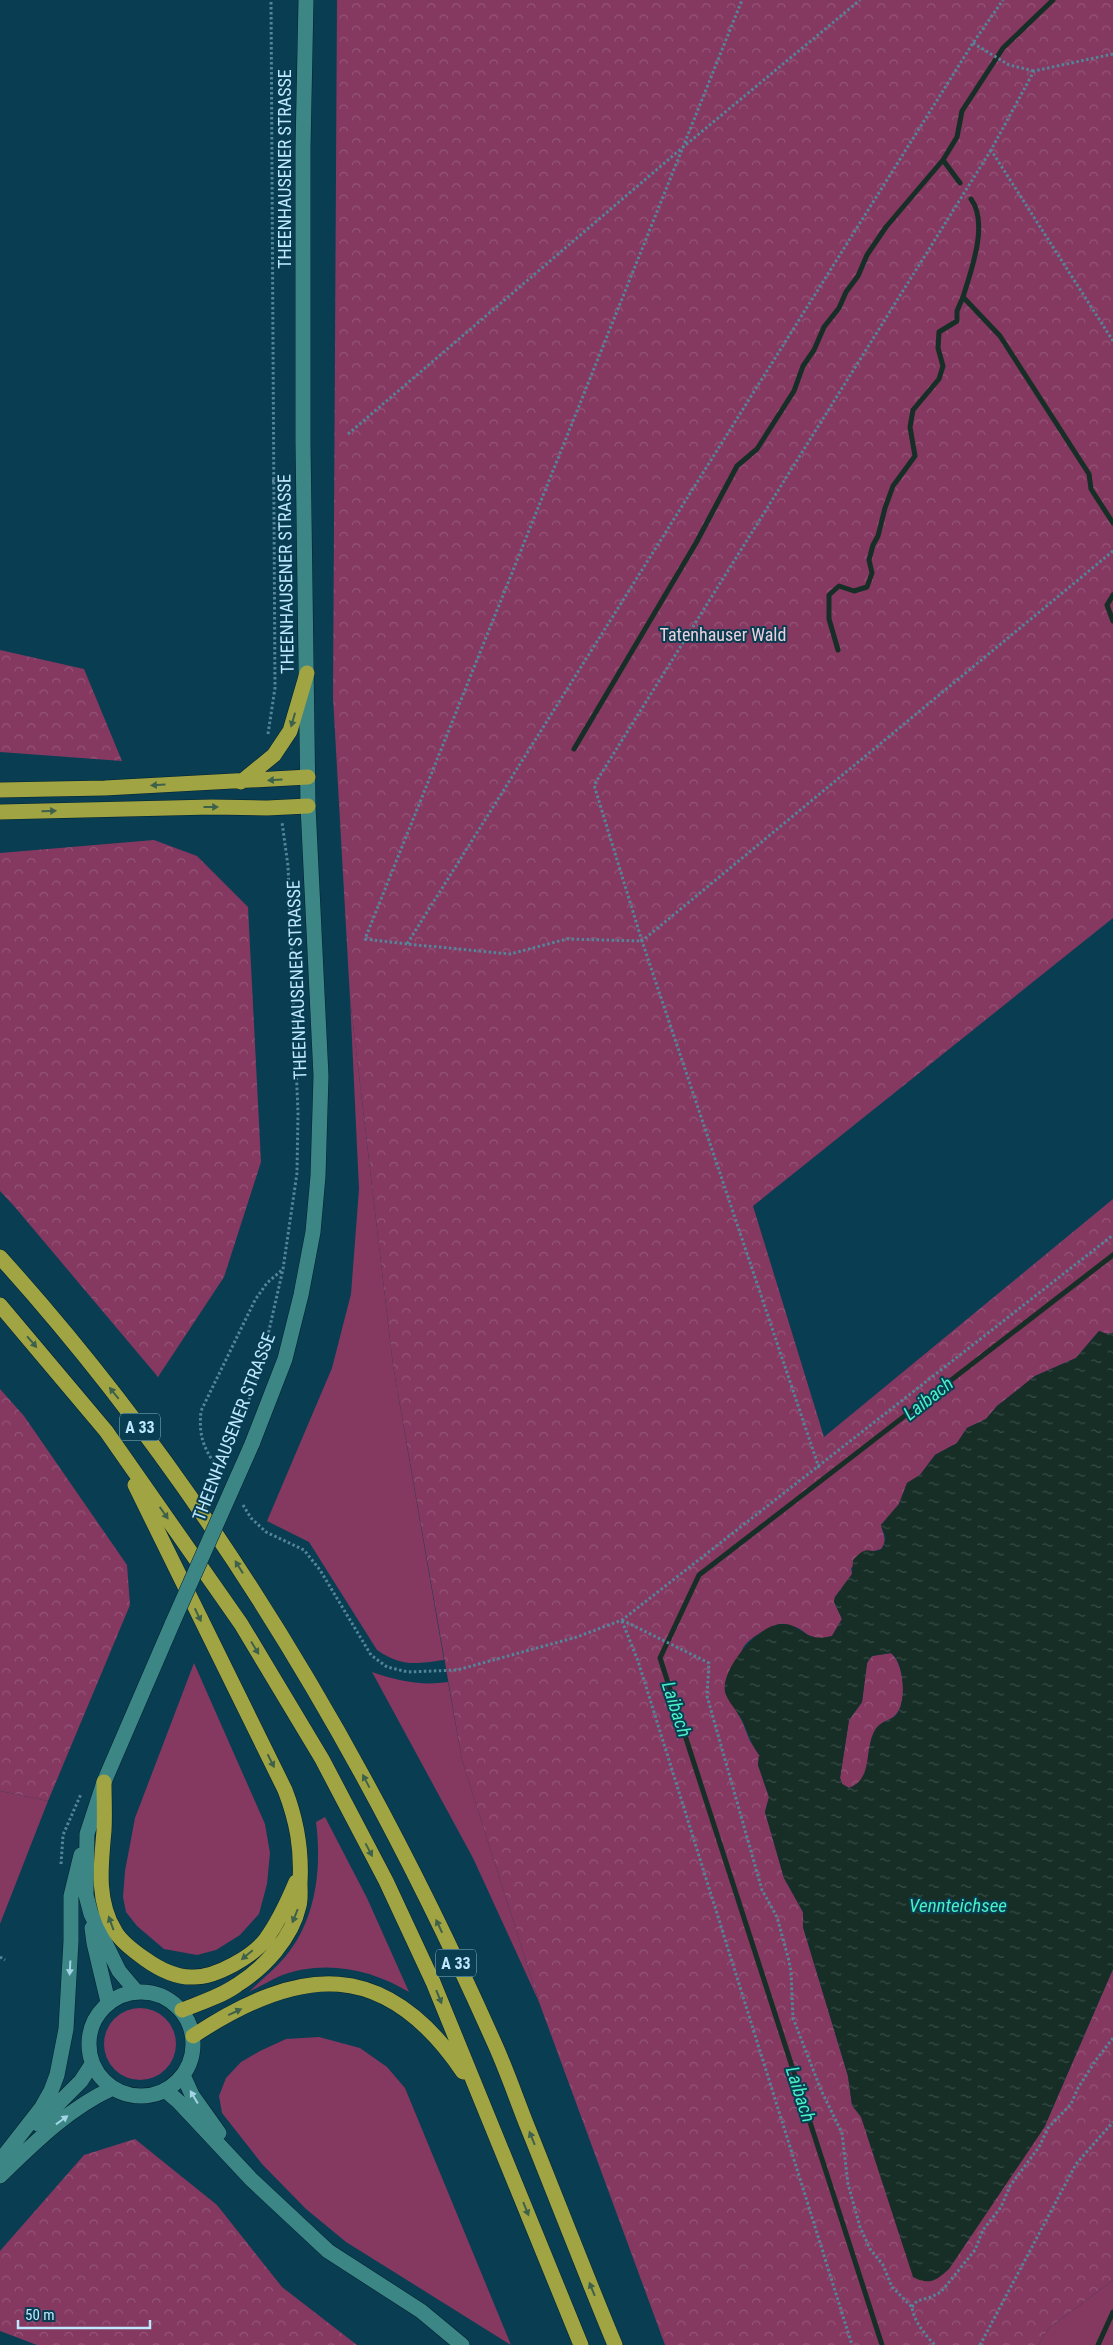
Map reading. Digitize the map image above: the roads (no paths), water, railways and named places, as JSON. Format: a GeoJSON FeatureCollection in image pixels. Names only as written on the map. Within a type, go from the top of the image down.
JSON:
{"type":"FeatureCollection","features":[{"type":"Feature","properties":{"kind":"highway"},"geometry":{"type":"LineString","coordinates":[[241,782],[274,755],[290,731],[307,673]]}},
{"type":"Feature","properties":{"kind":"highway"},"geometry":{"type":"LineString","coordinates":[[0,790],[308,778]]}},
{"type":"Feature","properties":{"kind":"highway"},"geometry":{"type":"LineString","coordinates":[[0,812],[308,806]]}},
{"type":"Feature","properties":{"kind":"highway","name":"A 33"},"geometry":{"type":"LineString","coordinates":[[0,1257],[44,1305],[148,1437],[223,1542],[333,1720],[403,1850],[494,2041],[615,2345]]}},
{"type":"Feature","properties":{"kind":"highway","name":"A 33"},"geometry":{"type":"LineString","coordinates":[[0,1305],[106,1430],[241,1624],[322,1759],[390,1890],[433,1982],[581,2345]]}},
{"type":"Feature","properties":{"kind":"highway"},"geometry":{"type":"LineString","coordinates":[[106,1430],[160,1535],[285,1790],[294,1812],[300,1841],[299,1906],[290,1929],[276,1950],[258,1969],[236,1986],[210,2000],[182,2010]]}},
{"type":"Feature","properties":{"kind":"highway"},"geometry":{"type":"LineString","coordinates":[[104,1782],[104,1830],[100,1864],[102,1898],[115,1932],[134,1951],[156,1968],[195,1977],[235,1966],[266,1940],[286,1907],[301,1871]]}},
{"type":"Feature","properties":{"kind":"highway"},"geometry":{"type":"LineString","coordinates":[[193,2036],[217,2020],[286,1991],[322,1983],[348,1984],[398,2002],[418,2017],[448,2050],[481,2099]]}},
{"type":"Feature","properties":{"kind":"main road","name":"THEENHAUSENER STRASSE"},"geometry":{"type":"LineString","coordinates":[[108,2002],[94,1943],[91,1914],[86,1895],[87,1834],[104,1782],[252,1444],[285,1359],[299,1304],[312,1232],[318,1176],[321,1076],[308,806],[303,443],[303,148],[306,0]]}},
{"type":"Feature","properties":{"kind":"main road"},"geometry":{"type":"LineString","coordinates":[[0,2162],[42,2107],[51,2091],[57,2074],[66,2029],[71,1941],[71,1896],[87,1834]]}},
{"type":"Feature","properties":{"kind":"main road","name":"THEENHAUSENER STRASSE"},"geometry":{"type":"LineString","coordinates":[[91,1914],[119,1971],[136,1991]]}},
{"type":"Feature","properties":{"kind":"main road"},"geometry":{"type":"LineString","coordinates":[[136,1991],[153,1992],[169,1999],[182,2010],[189,2022],[193,2036],[192,2056],[183,2075],[165,2090],[147,2096],[129,2095],[113,2088],[100,2078],[92,2064],[88,2047],[90,2030],[97,2015],[108,2002],[136,1991]]}},
{"type":"Feature","properties":{"kind":"main road"},"geometry":{"type":"LineString","coordinates":[[0,2162],[82,2081],[92,2064]]}},
{"type":"Feature","properties":{"kind":"main road"},"geometry":{"type":"LineString","coordinates":[[183,2075],[192,2095],[252,2180]]}},
{"type":"Feature","properties":{"kind":"main road"},"geometry":{"type":"LineString","coordinates":[[0,2176],[44,2133],[94,2097],[113,2088]]}},
{"type":"Feature","properties":{"kind":"main road"},"geometry":{"type":"LineString","coordinates":[[165,2090],[179,2102],[252,2180],[328,2251],[421,2312],[462,2345]]}},
{"type":"Feature","properties":{"kind":"water","name":"Vennteichsee"},"geometry":{"type":"Polygon","coordinates":[[[1099,1331],[1107,1334],[1113,1333],[1113,1969],[1044,2128],[949,2269],[937,2279],[924,2281],[913,2277],[861,2117],[852,2105],[848,2076],[803,1927],[803,1912],[784,1878],[765,1812],[769,1797],[758,1765],[759,1755],[741,1718],[726,1695],[725,1683],[742,1650],[770,1627],[787,1624],[815,1637],[832,1636],[842,1619],[834,1602],[835,1597],[852,1574],[853,1560],[866,1550],[877,1551],[882,1549],[886,1538],[881,1525],[899,1504],[907,1483],[920,1475],[935,1455],[957,1443],[967,1428],[986,1419],[997,1406],[1035,1376],[1076,1358],[1099,1331]],[[891,1653],[872,1656],[867,1663],[862,1702],[849,1720],[840,1778],[842,1784],[849,1788],[857,1784],[865,1772],[874,1732],[880,1725],[895,1717],[900,1708],[903,1682],[899,1665],[891,1653]]]}},
{"type":"Feature","properties":{"kind":"waterway"},"geometry":{"type":"LineString","coordinates":[[960,183],[943,160],[957,137],[962,111],[1003,48],[1053,0]]}},
{"type":"Feature","properties":{"kind":"waterway"},"geometry":{"type":"LineString","coordinates":[[574,749],[696,543],[737,466],[757,449],[794,391],[803,366],[814,350],[824,327],[839,308],[846,292],[858,276],[867,255],[886,227],[943,160]]}},
{"type":"Feature","properties":{"kind":"waterway"},"geometry":{"type":"LineString","coordinates":[[971,199],[976,209],[978,221],[977,247],[963,297],[1000,336],[1089,474],[1091,489],[1113,523]]}},
{"type":"Feature","properties":{"kind":"waterway"},"geometry":{"type":"LineString","coordinates":[[838,650],[829,619],[829,595],[839,586],[854,591],[867,587],[872,573],[869,560],[893,486],[915,456],[910,427],[913,410],[939,379],[943,366],[938,348],[939,332],[957,321],[957,311],[963,297]]}},
{"type":"Feature","properties":{"kind":"waterway"},"geometry":{"type":"LineString","coordinates":[[1113,595],[1107,605],[1113,621]]}},
{"type":"Feature","properties":{"kind":"waterway","name":"Laibach"},"geometry":{"type":"LineString","coordinates":[[882,2345],[660,1658],[699,1575],[1113,1255]]}},
{"type":"Feature","properties":{"kind":"waterway"},"geometry":{"type":"LineString","coordinates":[[1098,2345],[1113,2312]]}},
{"type":"Feature","properties":{"kind":"park label","name":"Tatenhauser Wald"},"geometry":{"type":"Point","coordinates":[723,635]}}]}
